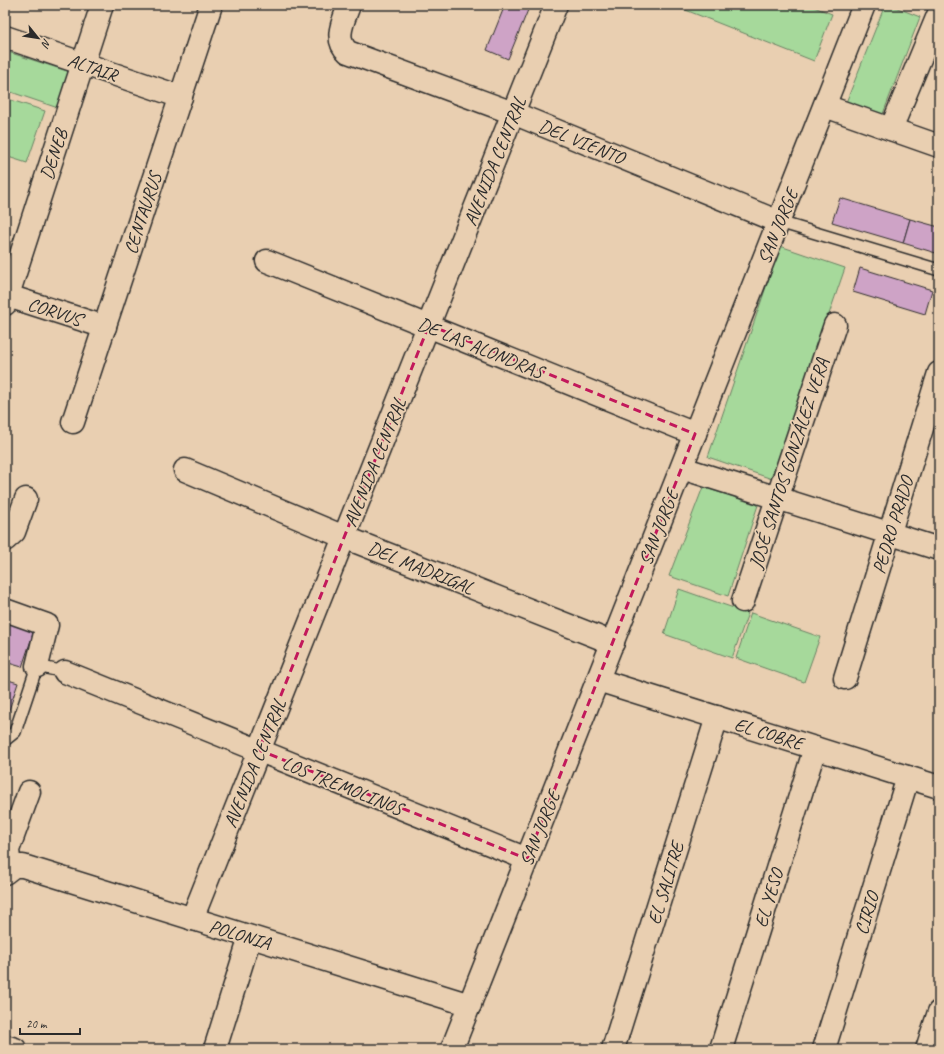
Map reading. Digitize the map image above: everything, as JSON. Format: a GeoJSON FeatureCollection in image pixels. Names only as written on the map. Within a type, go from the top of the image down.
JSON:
{"type":"FeatureCollection","features":[{"type":"Feature","properties":{"kind":"street","name":"DENEB"},"geometry":{"type":"LineString","coordinates":[[6,298],[102,5]]}},
{"type":"Feature","properties":{"kind":"street","name":"CENTAURUS"},"geometry":{"type":"LineString","coordinates":[[73,422],[211,5]]}},
{"type":"Feature","properties":{"kind":"street","name":"DEL VIENTO"},"geometry":{"type":"LineString","coordinates":[[349,5],[340,34],[341,44],[352,54],[513,113],[779,222]]}},
{"type":"Feature","properties":{"kind":"street","name":"AVENIDA CENTRAL"},"geometry":{"type":"LineString","coordinates":[[192,919],[556,5]]}},
{"type":"Feature","properties":{"kind":"street","name":"SAN JORGE"},"geometry":{"type":"LineString","coordinates":[[452,1049],[825,106],[858,7]]}},
{"type":"Feature","properties":{"kind":"street"},"geometry":{"type":"LineString","coordinates":[[891,129],[939,13]]}},
{"type":"Feature","properties":{"kind":"street","name":"ALTAIR"},"geometry":{"type":"LineString","coordinates":[[5,37],[181,97]]}},
{"type":"Feature","properties":{"kind":"street"},"geometry":{"type":"LineString","coordinates":[[825,106],[939,146]]}},
{"type":"Feature","properties":{"kind":"street","name":"DE LAS ALONDRAS"},"geometry":{"type":"LineString","coordinates":[[267,261],[429,325],[695,434]]}},
{"type":"Feature","properties":{"kind":"street","name":"CORVUS"},"geometry":{"type":"LineString","coordinates":[[6,298],[104,327]]}},
{"type":"Feature","properties":{"kind":"street","name":"JOSÉ SANTOS GONZÁLEZ VERA"},"geometry":{"type":"LineString","coordinates":[[743,601],[834,325]]}},
{"type":"Feature","properties":{"kind":"street","name":"PEDRO PRADO"},"geometry":{"type":"LineString","coordinates":[[845,678],[939,373]]}},
{"type":"Feature","properties":{"kind":"street"},"geometry":{"type":"LineString","coordinates":[[682,468],[939,549]]}},
{"type":"Feature","properties":{"kind":"street","name":"DEL MADRIGAL"},"geometry":{"type":"LineString","coordinates":[[185,470],[344,537],[613,643]]}},
{"type":"Feature","properties":{"kind":"street"},"geometry":{"type":"LineString","coordinates":[[5,540],[14,532],[26,499]]}},
{"type":"Feature","properties":{"kind":"street"},"geometry":{"type":"LineString","coordinates":[[5,610],[47,624],[50,669]]}},
{"type":"Feature","properties":{"kind":"street","name":"LOS TREMOLINOS"},"geometry":{"type":"LineString","coordinates":[[50,669],[259,750],[527,859]]}},
{"type":"Feature","properties":{"kind":"street","name":"EL COBRE"},"geometry":{"type":"LineString","coordinates":[[598,680],[939,787]]}},
{"type":"Feature","properties":{"kind":"street","name":"EL SALITRE"},"geometry":{"type":"LineString","coordinates":[[613,1049],[717,717]]}},
{"type":"Feature","properties":{"kind":"street","name":"EL YESO"},"geometry":{"type":"LineString","coordinates":[[721,1049],[815,748]]}},
{"type":"Feature","properties":{"kind":"street","name":"CIRIO"},"geometry":{"type":"LineString","coordinates":[[824,1049],[908,777]]}},
{"type":"Feature","properties":{"kind":"street"},"geometry":{"type":"LineString","coordinates":[[7,870],[8,850],[29,792]]}},
{"type":"Feature","properties":{"kind":"street","name":"POLONIA"},"geometry":{"type":"LineString","coordinates":[[7,870],[23,866],[470,1005]]}},
{"type":"Feature","properties":{"kind":"street"},"geometry":{"type":"LineString","coordinates":[[215,1049],[250,937]]}},
{"type":"Feature","properties":{"kind":"street"},"geometry":{"type":"LineString","coordinates":[[927,1049],[939,1012]]}},
{"type":"Feature","properties":{"kind":"street"},"geometry":{"type":"LineString","coordinates":[[5,1046],[15,1049]]}},
{"type":"Feature","properties":{"kind":"lane"},"geometry":{"type":"LineString","coordinates":[[779,222],[939,270]]}},
{"type":"Feature","properties":{"kind":"lane"},"geometry":{"type":"LineString","coordinates":[[5,740],[15,732],[50,669]]}},
{"type":"Feature","properties":{"kind":"highlighted area"},"geometry":{"type":"Polygon","coordinates":[[[429,325],[695,434],[527,859],[259,750],[429,325]]]}},
{"type":"Feature","properties":{"kind":"green space"},"geometry":{"type":"Polygon","coordinates":[[[673,5],[809,5],[832,14],[814,61],[673,5]]]}},
{"type":"Feature","properties":{"kind":"green space"},"geometry":{"type":"Polygon","coordinates":[[[885,5],[890,5],[920,17],[881,119],[845,105],[885,5]]]}},
{"type":"Feature","properties":{"kind":"green space"},"geometry":{"type":"Polygon","coordinates":[[[5,51],[73,73],[61,109],[5,90],[5,51]]]}},
{"type":"Feature","properties":{"kind":"green space"},"geometry":{"type":"Polygon","coordinates":[[[5,98],[45,111],[27,163],[5,156],[5,98]]]}},
{"type":"Feature","properties":{"kind":"green space"},"geometry":{"type":"Polygon","coordinates":[[[780,246],[845,268],[772,479],[708,457],[780,246]]]}},
{"type":"Feature","properties":{"kind":"green space"},"geometry":{"type":"Polygon","coordinates":[[[703,487],[758,505],[728,596],[669,576],[703,487]]]}},
{"type":"Feature","properties":{"kind":"green space"},"geometry":{"type":"Polygon","coordinates":[[[679,589],[748,613],[732,658],[664,634],[679,589]]]}},
{"type":"Feature","properties":{"kind":"green space"},"geometry":{"type":"Polygon","coordinates":[[[751,613],[820,637],[804,682],[736,658],[751,613]]]}},
{"type":"Feature","properties":{"kind":"building"},"geometry":{"type":"Polygon","coordinates":[[[505,5],[530,5],[508,59],[487,50],[505,5]]]}},
{"type":"Feature","properties":{"kind":"building"},"geometry":{"type":"Polygon","coordinates":[[[840,198],[910,219],[903,243],[832,222],[840,198]]]}},
{"type":"Feature","properties":{"kind":"building"},"geometry":{"type":"Polygon","coordinates":[[[910,219],[939,227],[939,254],[903,243],[910,219]]]}},
{"type":"Feature","properties":{"kind":"building"},"geometry":{"type":"Polygon","coordinates":[[[860,268],[932,290],[925,314],[853,292],[860,268]]]}},
{"type":"Feature","properties":{"kind":"building"},"geometry":{"type":"Polygon","coordinates":[[[5,618],[35,628],[22,667],[5,662],[5,652],[8,643],[5,642],[5,618]]]}},
{"type":"Feature","properties":{"kind":"building"},"geometry":{"type":"Polygon","coordinates":[[[5,679],[18,683],[5,722],[5,679]]]}}]}
